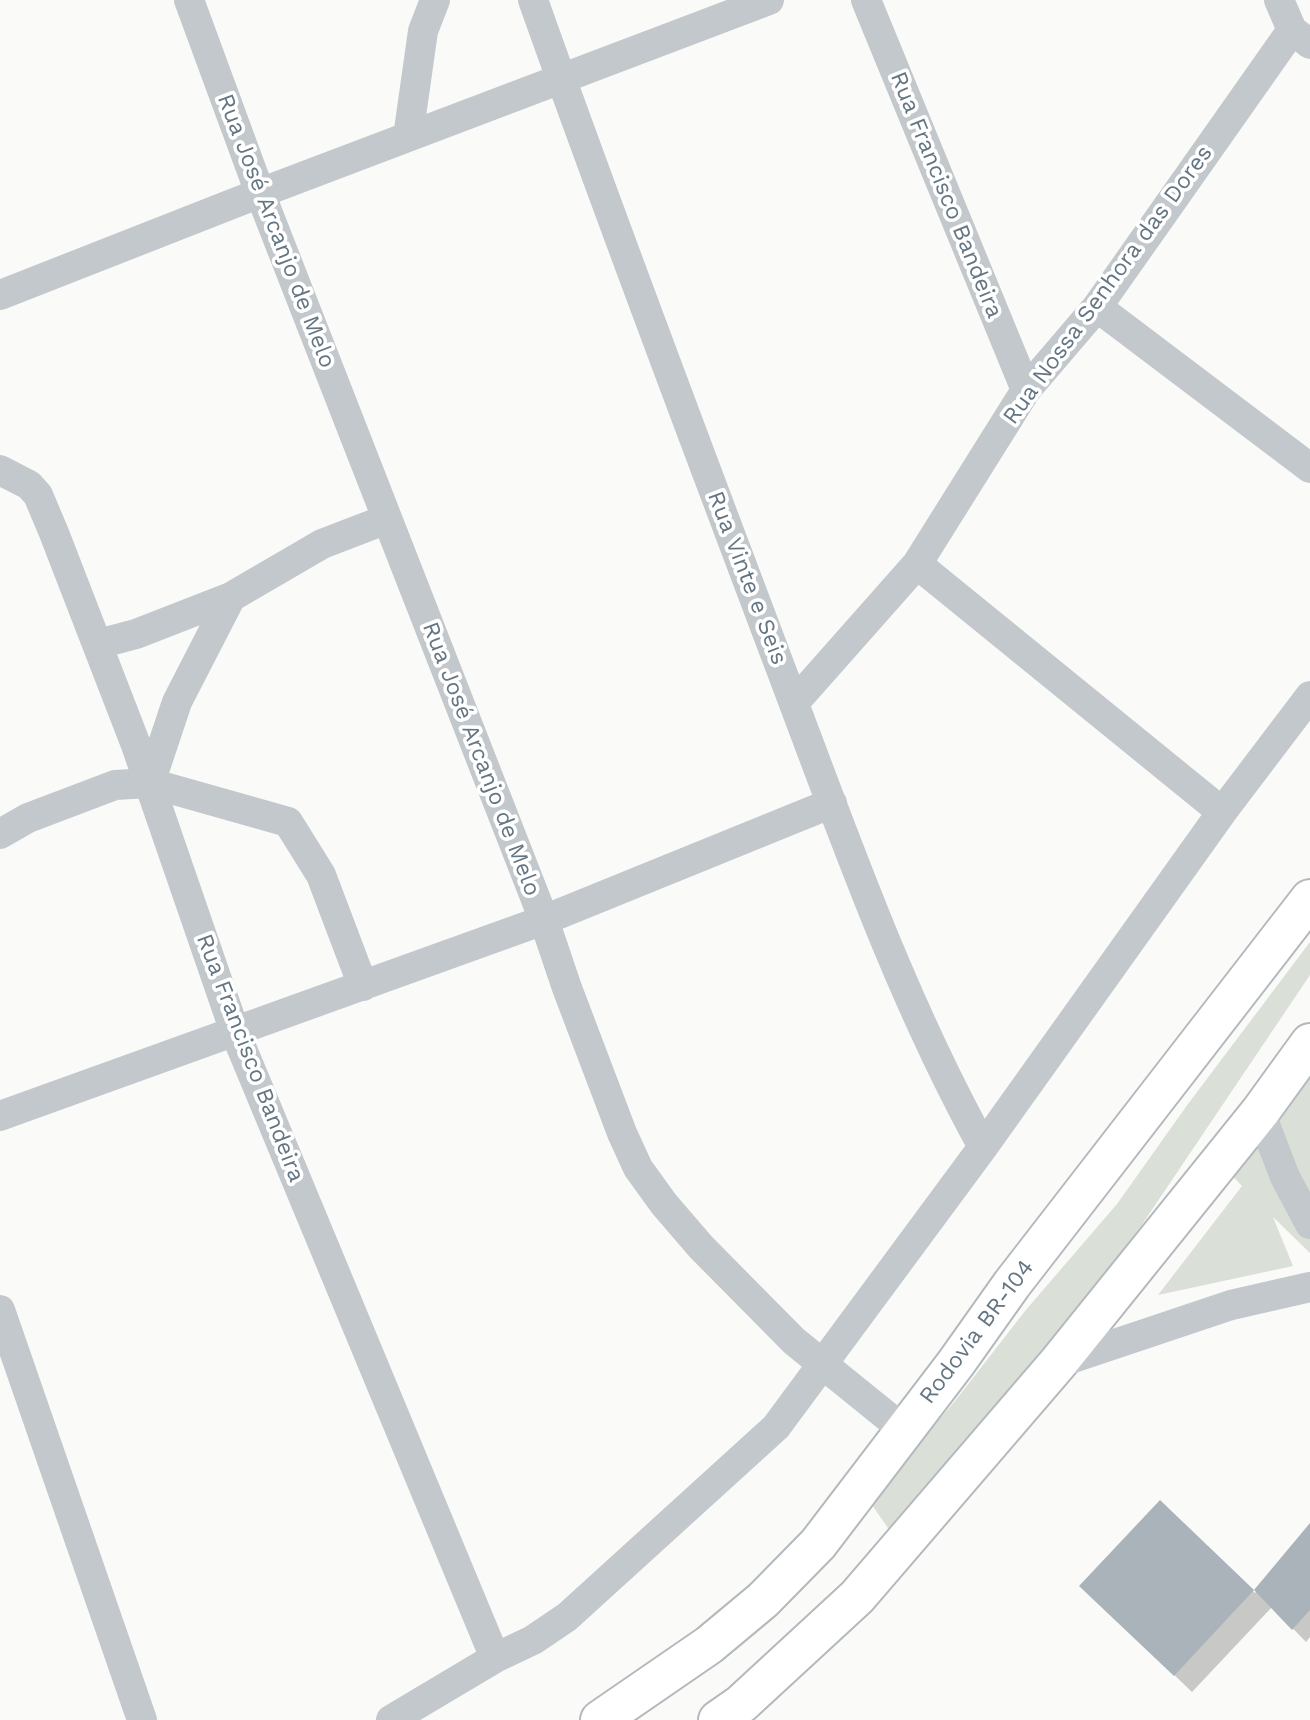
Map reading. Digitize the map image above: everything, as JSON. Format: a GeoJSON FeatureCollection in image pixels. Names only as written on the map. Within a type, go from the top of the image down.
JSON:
{"type":"FeatureCollection","features":[{"type":"Feature","properties":{"kind":"highway","name":"Rodovia BR-104"},"geometry":{"type":"LineString","coordinates":[[600,1720],[709,1645],[763,1600],[818,1544],[1021,1273],[1310,899]]}},
{"type":"Feature","properties":{"kind":"highway"},"geometry":{"type":"LineString","coordinates":[[718,1720],[741,1703],[857,1597],[1058,1363],[1259,1112],[1310,1043]]}},
{"type":"Feature","properties":{"kind":"street","name":"Rua José Arcanjo de Melo"},"geometry":{"type":"LineString","coordinates":[[189,0],[260,193],[544,920],[566,988],[622,1133],[638,1168],[664,1204],[701,1247],[794,1341],[904,1430]]}},
{"type":"Feature","properties":{"kind":"street"},"geometry":{"type":"LineString","coordinates":[[408,137],[423,31],[435,0]]}},
{"type":"Feature","properties":{"kind":"street","name":"Rua Vinte e Seis"},"geometry":{"type":"LineString","coordinates":[[533,0],[629,269],[861,881],[947,1083],[983,1147]]}},
{"type":"Feature","properties":{"kind":"street"},"geometry":{"type":"LineString","coordinates":[[0,295],[260,193],[769,0]]}},
{"type":"Feature","properties":{"kind":"street","name":"Rua Francisco Bandeira"},"geometry":{"type":"LineString","coordinates":[[866,0],[1026,390]]}},
{"type":"Feature","properties":{"kind":"street"},"geometry":{"type":"LineString","coordinates":[[1279,0],[1301,37]]}},
{"type":"Feature","properties":{"kind":"street","name":"Rua Nossa Senhora das Dores"},"geometry":{"type":"LineString","coordinates":[[794,703],[917,564],[1026,390],[1097,307],[1301,37]]}},
{"type":"Feature","properties":{"kind":"street"},"geometry":{"type":"LineString","coordinates":[[1097,307],[1310,468]]}},
{"type":"Feature","properties":{"kind":"street","name":"Rua Francisco Bandeira"},"geometry":{"type":"LineString","coordinates":[[0,470],[29,485],[37,495],[150,783],[235,1032],[495,1658]]}},
{"type":"Feature","properties":{"kind":"street"},"geometry":{"type":"LineString","coordinates":[[97,644],[136,634],[231,597],[321,544],[387,519]]}},
{"type":"Feature","properties":{"kind":"street"},"geometry":{"type":"LineString","coordinates":[[917,564],[1222,812]]}},
{"type":"Feature","properties":{"kind":"street"},"geometry":{"type":"LineString","coordinates":[[150,783],[177,702],[231,597]]}},
{"type":"Feature","properties":{"kind":"street"},"geometry":{"type":"LineString","coordinates":[[391,1720],[495,1658],[533,1640],[567,1617],[776,1427],[983,1147],[1222,812],[1310,696]]}},
{"type":"Feature","properties":{"kind":"street"},"geometry":{"type":"LineString","coordinates":[[0,834],[28,818],[115,785],[150,783],[288,822],[321,875],[363,986]]}},
{"type":"Feature","properties":{"kind":"street"},"geometry":{"type":"LineString","coordinates":[[0,1116],[544,920],[832,803]]}},
{"type":"Feature","properties":{"kind":"street"},"geometry":{"type":"LineString","coordinates":[[1259,1112],[1285,1177],[1310,1224]]}},
{"type":"Feature","properties":{"kind":"street"},"geometry":{"type":"LineString","coordinates":[[1058,1363],[1231,1305],[1310,1286]]}},
{"type":"Feature","properties":{"kind":"street"},"geometry":{"type":"LineString","coordinates":[[0,1310],[142,1720]]}},
{"type":"Feature","properties":{"kind":"shaded area"},"geometry":{"type":"Polygon","coordinates":[[[1310,942],[1310,975],[1141,1226],[1088,1295],[890,1531],[870,1502],[955,1401],[1025,1311],[1117,1204],[1188,1104],[1310,942]]]}},
{"type":"Feature","properties":{"kind":"shaded area"},"geometry":{"type":"Polygon","coordinates":[[[1310,1036],[1310,1253],[1273,1217],[1293,1266],[1158,1295],[1242,1186],[1217,1160],[1310,1036]]]}},
{"type":"Feature","properties":{"kind":"building"},"geometry":{"type":"Polygon","coordinates":[[[1160,1500],[1254,1590],[1174,1676],[1079,1586],[1160,1500]]]}},
{"type":"Feature","properties":{"kind":"building"},"geometry":{"type":"Polygon","coordinates":[[[1310,1523],[1310,1610],[1292,1630],[1254,1590],[1310,1523]]]}}]}
